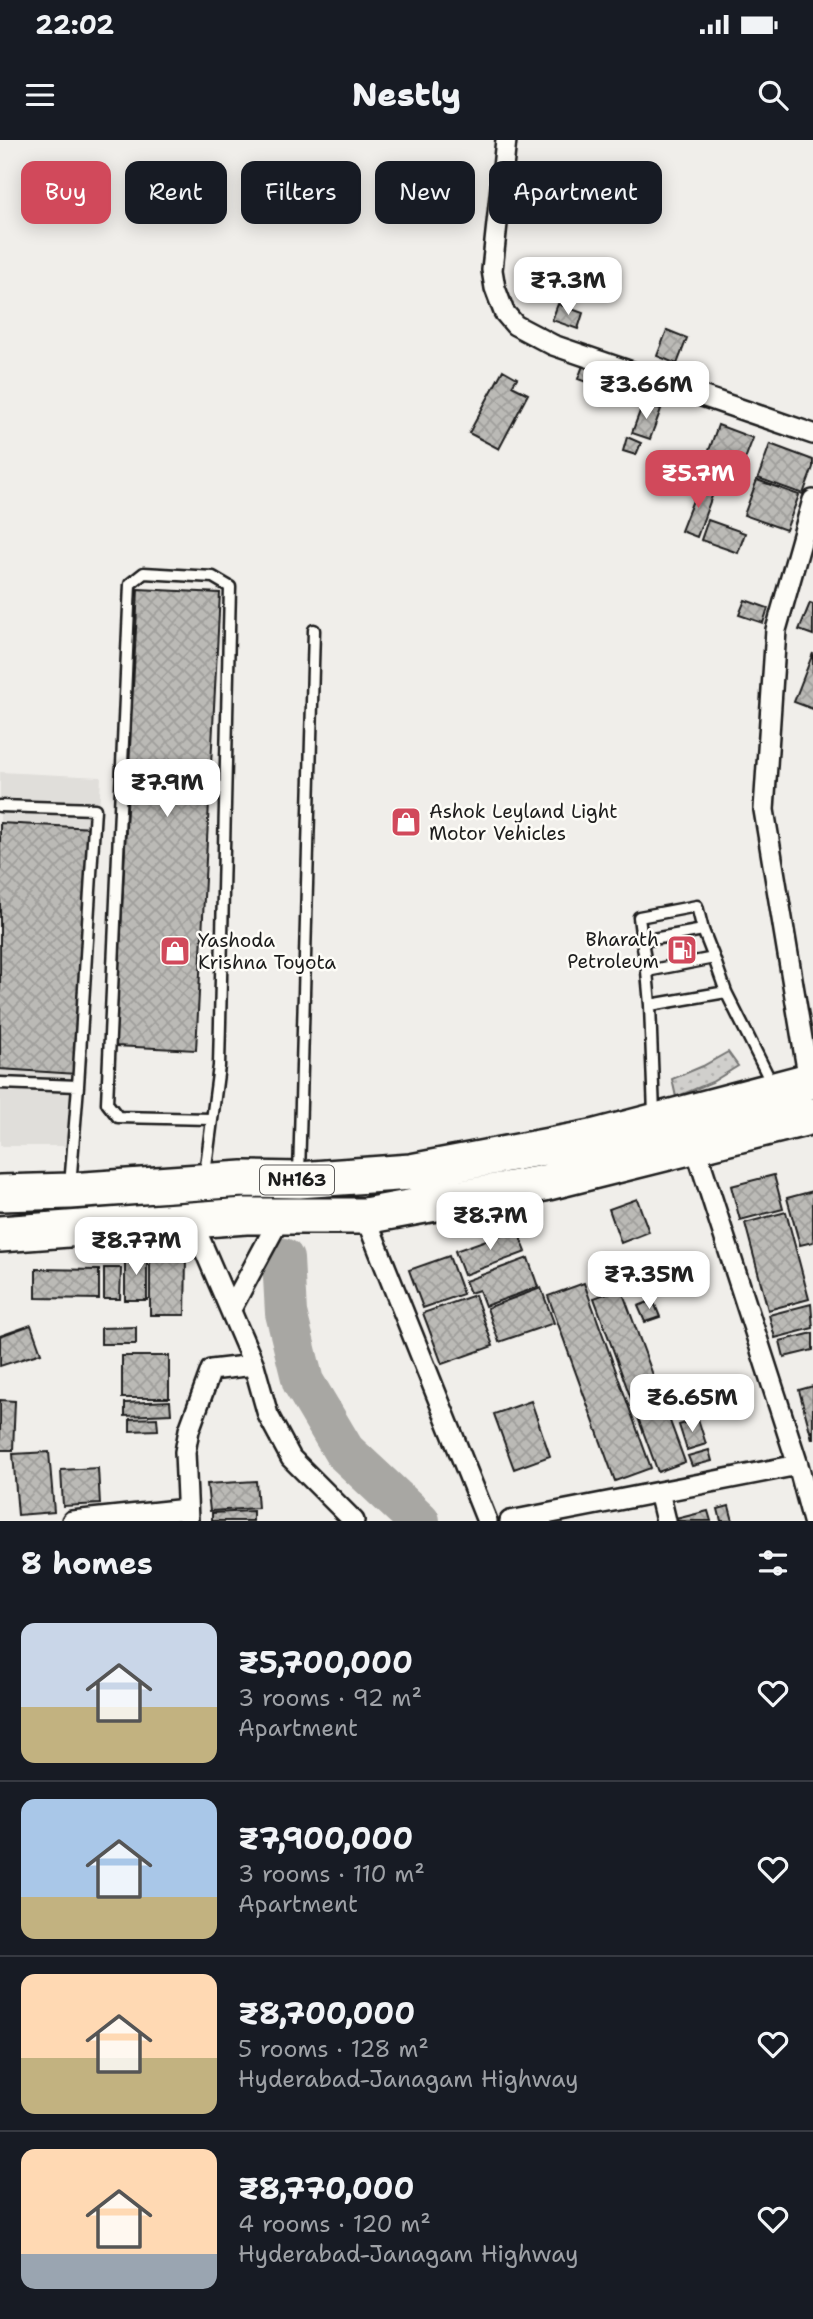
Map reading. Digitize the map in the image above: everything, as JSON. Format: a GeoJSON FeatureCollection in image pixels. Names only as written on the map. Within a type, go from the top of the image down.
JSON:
{"type":"FeatureCollection","features":[{"type":"Feature","properties":{"kind":"highway","name":"NH163"},"geometry":{"type":"LineString","coordinates":[[0,1193],[243,1179],[299,1180],[411,1172],[592,1139],[811,1080]]}},
{"type":"Feature","properties":{"kind":"highway","name":"NH163"},"geometry":{"type":"LineString","coordinates":[[0,1234],[281,1216],[365,1216],[544,1184],[813,1116]]}},
{"type":"Feature","properties":{"kind":"street"},"geometry":{"type":"LineString","coordinates":[[506,140],[492,270],[504,312],[516,325],[553,345],[813,434]]}},
{"type":"Feature","properties":{"kind":"street"},"geometry":{"type":"LineString","coordinates":[[811,1080],[764,810],[776,630],[813,500]]}},
{"type":"Feature","properties":{"kind":"street"},"geometry":{"type":"LineString","coordinates":[[695,1146],[798,1465],[813,1521]]}},
{"type":"Feature","properties":{"kind":"street"},"geometry":{"type":"LineString","coordinates":[[231,1309],[281,1216]]}},
{"type":"Feature","properties":{"kind":"street"},"geometry":{"type":"LineString","coordinates":[[365,1216],[487,1521]]}},
{"type":"Feature","properties":{"kind":"street"},"geometry":{"type":"LineString","coordinates":[[192,1221],[254,1365],[268,1415],[291,1458],[354,1521]]}},
{"type":"Feature","properties":{"kind":"street"},"geometry":{"type":"LineString","coordinates":[[72,1521],[188,1515],[185,1452],[189,1430],[211,1370],[254,1365]]}},
{"type":"Feature","properties":{"kind":"street"},"geometry":{"type":"LineString","coordinates":[[510,1521],[798,1465]]}},
{"type":"Feature","properties":{"kind":"street"},"geometry":{"type":"LineString","coordinates":[[659,1492],[666,1521]]}},
{"type":"Feature","properties":{"kind":"lane"},"geometry":{"type":"LineString","coordinates":[[204,1182],[219,1066],[230,587],[213,577],[144,573],[130,584],[107,1103],[118,1117],[211,1118]]}},
{"type":"Feature","properties":{"kind":"lane"},"geometry":{"type":"LineString","coordinates":[[299,1180],[314,630]]}},
{"type":"Feature","properties":{"kind":"lane"},"geometry":{"type":"LineString","coordinates":[[0,806],[95,809],[70,1191]]}},
{"type":"Feature","properties":{"kind":"lane"},"geometry":{"type":"LineString","coordinates":[[654,1122],[650,1005],[639,917],[697,906],[726,992],[775,1090]]}},
{"type":"Feature","properties":{"kind":"lane"},"geometry":{"type":"LineString","coordinates":[[642,941],[703,930]]}},
{"type":"Feature","properties":{"kind":"lane"},"geometry":{"type":"LineString","coordinates":[[647,971],[714,958]]}},
{"type":"Feature","properties":{"kind":"lane"},"geometry":{"type":"LineString","coordinates":[[650,1005],[726,992]]}},
{"type":"Feature","properties":{"kind":"lane"},"geometry":{"type":"LineString","coordinates":[[0,1083],[78,1086]]}},
{"type":"Feature","properties":{"kind":"shaded area"},"geometry":{"type":"Polygon","coordinates":[[[0,772],[101,777],[80,1146],[0,1146],[0,772]]]}},
{"type":"Feature","properties":{"kind":"shaded area"},"geometry":{"type":"Polygon","coordinates":[[[728,1052],[738,1066],[712,1082],[676,1097],[672,1079],[728,1052]]]}},
{"type":"Feature","properties":{"kind":"building"},"geometry":{"type":"Polygon","coordinates":[[[558,304],[583,313],[578,329],[552,320],[558,304]]]}},
{"type":"Feature","properties":{"kind":"building"},"geometry":{"type":"Polygon","coordinates":[[[667,330],[687,338],[677,364],[657,356],[667,330]]]}},
{"type":"Feature","properties":{"kind":"building"},"geometry":{"type":"Polygon","coordinates":[[[584,363],[614,374],[608,390],[578,379],[584,363]]]}},
{"type":"Feature","properties":{"kind":"building"},"geometry":{"type":"Polygon","coordinates":[[[503,370],[517,378],[512,386],[528,394],[499,449],[469,433],[503,370]]]}},
{"type":"Feature","properties":{"kind":"building"},"geometry":{"type":"Polygon","coordinates":[[[643,403],[661,409],[650,439],[632,433],[643,403]]]}},
{"type":"Feature","properties":{"kind":"building"},"geometry":{"type":"Polygon","coordinates":[[[718,425],[753,438],[739,475],[705,462],[718,425]]]}},
{"type":"Feature","properties":{"kind":"building"},"geometry":{"type":"Polygon","coordinates":[[[627,437],[641,443],[636,455],[623,451],[627,437]]]}},
{"type":"Feature","properties":{"kind":"building"},"geometry":{"type":"Polygon","coordinates":[[[770,444],[813,460],[803,494],[758,478],[770,444]]]}},
{"type":"Feature","properties":{"kind":"building"},"geometry":{"type":"Polygon","coordinates":[[[757,480],[799,495],[786,530],[744,515],[757,480]]]}},
{"type":"Feature","properties":{"kind":"building"},"geometry":{"type":"Polygon","coordinates":[[[700,482],[715,488],[697,537],[681,531],[700,482]]]}},
{"type":"Feature","properties":{"kind":"building"},"geometry":{"type":"Polygon","coordinates":[[[708,520],[745,533],[738,553],[701,540],[708,520]]]}},
{"type":"Feature","properties":{"kind":"building"},"geometry":{"type":"Polygon","coordinates":[[[138,589],[220,593],[196,1050],[115,1046],[138,589]]]}},
{"type":"Feature","properties":{"kind":"building"},"geometry":{"type":"Polygon","coordinates":[[[745,600],[768,608],[763,623],[739,615],[745,600]]]}},
{"type":"Feature","properties":{"kind":"building"},"geometry":{"type":"Polygon","coordinates":[[[810,603],[813,604],[813,635],[799,630],[810,603]]]}},
{"type":"Feature","properties":{"kind":"building"},"geometry":{"type":"Polygon","coordinates":[[[813,653],[813,709],[794,702],[813,653]]]}},
{"type":"Feature","properties":{"kind":"building"},"geometry":{"type":"Polygon","coordinates":[[[0,823],[93,828],[77,1074],[0,1069],[0,823]]]}},
{"type":"Feature","properties":{"kind":"building"},"geometry":{"type":"Polygon","coordinates":[[[774,1175],[783,1209],[740,1220],[731,1186],[774,1175]]]}},
{"type":"Feature","properties":{"kind":"building"},"geometry":{"type":"Polygon","coordinates":[[[813,1191],[813,1242],[800,1245],[787,1198],[813,1191]]]}},
{"type":"Feature","properties":{"kind":"building"},"geometry":{"type":"Polygon","coordinates":[[[637,1199],[649,1232],[621,1243],[609,1209],[637,1199]]]}},
{"type":"Feature","properties":{"kind":"building"},"geometry":{"type":"Polygon","coordinates":[[[786,1212],[809,1299],[768,1310],[745,1223],[786,1212]]]}},
{"type":"Feature","properties":{"kind":"building"},"geometry":{"type":"Polygon","coordinates":[[[517,1229],[526,1252],[464,1275],[455,1251],[517,1229]]]}},
{"type":"Feature","properties":{"kind":"building"},"geometry":{"type":"Polygon","coordinates":[[[125,1254],[147,1254],[147,1300],[125,1300],[125,1254]]]}},
{"type":"Feature","properties":{"kind":"building"},"geometry":{"type":"Polygon","coordinates":[[[449,1256],[463,1294],[423,1308],[409,1270],[449,1256]]]}},
{"type":"Feature","properties":{"kind":"building"},"geometry":{"type":"Polygon","coordinates":[[[150,1257],[186,1257],[185,1315],[150,1315],[150,1257]]]}},
{"type":"Feature","properties":{"kind":"building"},"geometry":{"type":"Polygon","coordinates":[[[528,1258],[538,1287],[485,1306],[479,1290],[470,1293],[465,1281],[528,1258]]]}},
{"type":"Feature","properties":{"kind":"building"},"geometry":{"type":"Polygon","coordinates":[[[104,1268],[121,1268],[120,1299],[104,1299],[104,1268]]]}},
{"type":"Feature","properties":{"kind":"building"},"geometry":{"type":"Polygon","coordinates":[[[36,1269],[99,1270],[99,1299],[36,1298],[36,1269]]]}},
{"type":"Feature","properties":{"kind":"building"},"geometry":{"type":"Polygon","coordinates":[[[584,1283],[651,1468],[615,1481],[548,1296],[584,1283]]]}},
{"type":"Feature","properties":{"kind":"building"},"geometry":{"type":"Polygon","coordinates":[[[541,1288],[554,1323],[499,1342],[487,1308],[541,1288]]]}},
{"type":"Feature","properties":{"kind":"building"},"geometry":{"type":"Polygon","coordinates":[[[621,1288],[685,1462],[658,1472],[594,1298],[621,1288]]]}},
{"type":"Feature","properties":{"kind":"building"},"geometry":{"type":"Polygon","coordinates":[[[475,1295],[493,1346],[442,1364],[423,1313],[475,1295]]]}},
{"type":"Feature","properties":{"kind":"building"},"geometry":{"type":"Polygon","coordinates":[[[653,1300],[660,1317],[645,1322],[638,1306],[653,1300]]]}},
{"type":"Feature","properties":{"kind":"building"},"geometry":{"type":"Polygon","coordinates":[[[811,1304],[813,1328],[775,1338],[769,1315],[811,1304]]]}},
{"type":"Feature","properties":{"kind":"building"},"geometry":{"type":"Polygon","coordinates":[[[31,1325],[41,1353],[0,1366],[0,1336],[31,1325]]]}},
{"type":"Feature","properties":{"kind":"building"},"geometry":{"type":"Polygon","coordinates":[[[136,1327],[136,1344],[101,1344],[101,1328],[136,1327]]]}},
{"type":"Feature","properties":{"kind":"building"},"geometry":{"type":"Polygon","coordinates":[[[813,1333],[813,1350],[784,1357],[780,1341],[813,1333]]]}},
{"type":"Feature","properties":{"kind":"building"},"geometry":{"type":"Polygon","coordinates":[[[122,1356],[169,1356],[169,1398],[122,1398],[122,1356]]]}},
{"type":"Feature","properties":{"kind":"building"},"geometry":{"type":"Polygon","coordinates":[[[813,1386],[813,1439],[812,1439],[799,1390],[813,1386]]]}},
{"type":"Feature","properties":{"kind":"building"},"geometry":{"type":"Polygon","coordinates":[[[0,1400],[15,1401],[13,1450],[0,1450],[0,1400]]]}},
{"type":"Feature","properties":{"kind":"building"},"geometry":{"type":"Polygon","coordinates":[[[170,1401],[171,1414],[125,1416],[125,1403],[170,1401]]]}},
{"type":"Feature","properties":{"kind":"building"},"geometry":{"type":"Polygon","coordinates":[[[531,1401],[550,1456],[514,1469],[494,1414],[531,1401]]]}},
{"type":"Feature","properties":{"kind":"building"},"geometry":{"type":"Polygon","coordinates":[[[157,1418],[158,1430],[130,1431],[130,1419],[157,1418]]]}},
{"type":"Feature","properties":{"kind":"building"},"geometry":{"type":"Polygon","coordinates":[[[698,1419],[706,1444],[687,1450],[679,1425],[698,1419]]]}},
{"type":"Feature","properties":{"kind":"building"},"geometry":{"type":"Polygon","coordinates":[[[709,1450],[712,1461],[692,1466],[688,1456],[709,1450]]]}},
{"type":"Feature","properties":{"kind":"building"},"geometry":{"type":"Polygon","coordinates":[[[49,1452],[54,1512],[18,1515],[13,1454],[49,1452]]]}},
{"type":"Feature","properties":{"kind":"building"},"geometry":{"type":"Polygon","coordinates":[[[98,1468],[100,1504],[63,1506],[61,1470],[98,1468]]]}},
{"type":"Feature","properties":{"kind":"building"},"geometry":{"type":"Polygon","coordinates":[[[256,1481],[258,1508],[210,1511],[207,1484],[256,1481]]]}},
{"type":"Feature","properties":{"kind":"building"},"geometry":{"type":"Polygon","coordinates":[[[729,1506],[733,1521],[721,1521],[718,1509],[729,1506]]]}},
{"type":"Feature","properties":{"kind":"building"},"geometry":{"type":"Polygon","coordinates":[[[253,1511],[253,1521],[212,1521],[212,1513],[253,1511]]]}},
{"type":"Feature","properties":{"kind":"building"},"geometry":{"type":"Polygon","coordinates":[[[708,1511],[711,1521],[676,1519],[708,1511]]]}},
{"type":"Feature","properties":{"kind":"waterway"},"geometry":{"type":"LineString","coordinates":[[283,1259],[286,1313],[303,1382],[344,1451],[419,1521]]}},
{"type":"Feature","properties":{"kind":"place","name":"Ashok Leyland Light Motor Vehicles"},"geometry":{"type":"Point","coordinates":[406,822]}},
{"type":"Feature","properties":{"kind":"place","name":"Bharath Petroleum"},"geometry":{"type":"Point","coordinates":[682,950]}},
{"type":"Feature","properties":{"kind":"place","name":"Yashoda Krishna Toyota"},"geometry":{"type":"Point","coordinates":[175,951]}}]}
